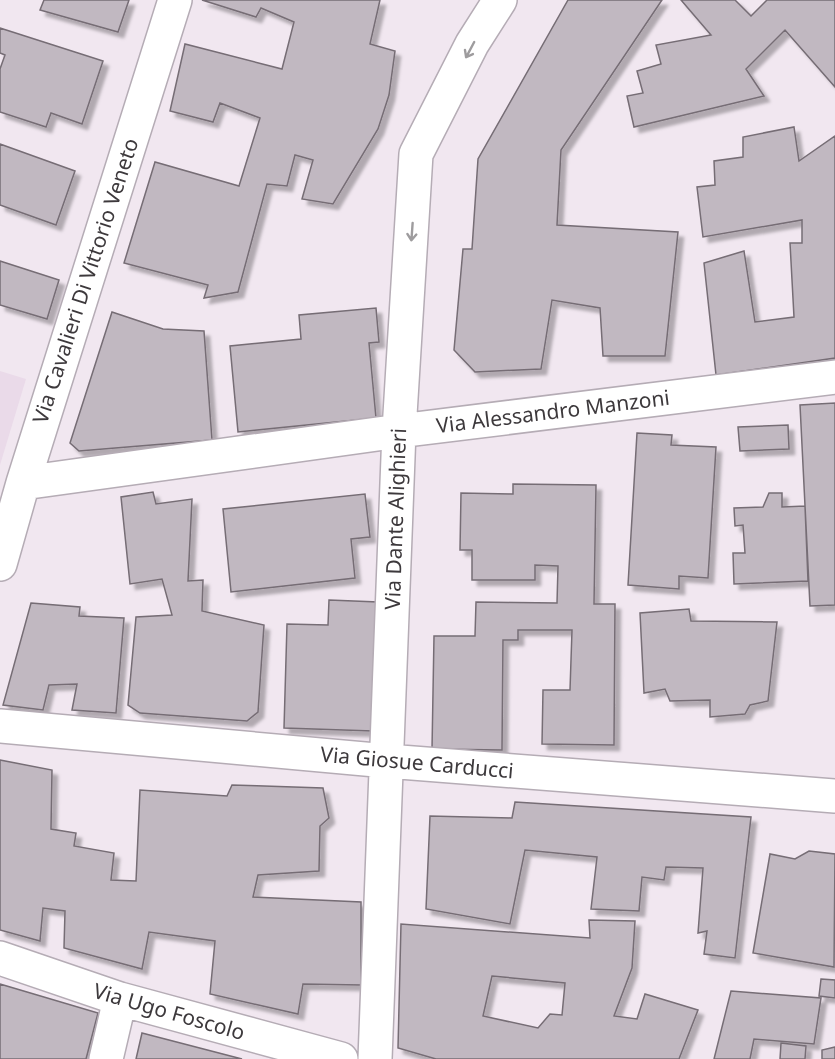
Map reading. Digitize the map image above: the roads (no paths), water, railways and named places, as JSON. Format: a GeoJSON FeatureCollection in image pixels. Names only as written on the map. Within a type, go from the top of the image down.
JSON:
{"type":"FeatureCollection","features":[{"type":"Feature","properties":{"kind":"street","name":"Via Cavalieri Di Vittorio Veneto"},"geometry":{"type":"LineString","coordinates":[[0,564],[23,483],[175,0]]}},
{"type":"Feature","properties":{"kind":"street","name":"Via Dante Alighieri"},"geometry":{"type":"LineString","coordinates":[[375,1059],[399,430],[417,154],[472,44],[500,0]]}},
{"type":"Feature","properties":{"kind":"street","name":"Via Alessandro Manzoni"},"geometry":{"type":"LineString","coordinates":[[23,483],[399,430],[835,377]]}},
{"type":"Feature","properties":{"kind":"street","name":"Via Giosue Carducci"},"geometry":{"type":"LineString","coordinates":[[0,726],[387,761],[835,796]]}},
{"type":"Feature","properties":{"kind":"street","name":"Via Ugo Foscolo"},"geometry":{"type":"LineString","coordinates":[[0,958],[120,999],[341,1059]]}},
{"type":"Feature","properties":{"kind":"street"},"geometry":{"type":"LineString","coordinates":[[106,1059],[120,999]]}}]}
